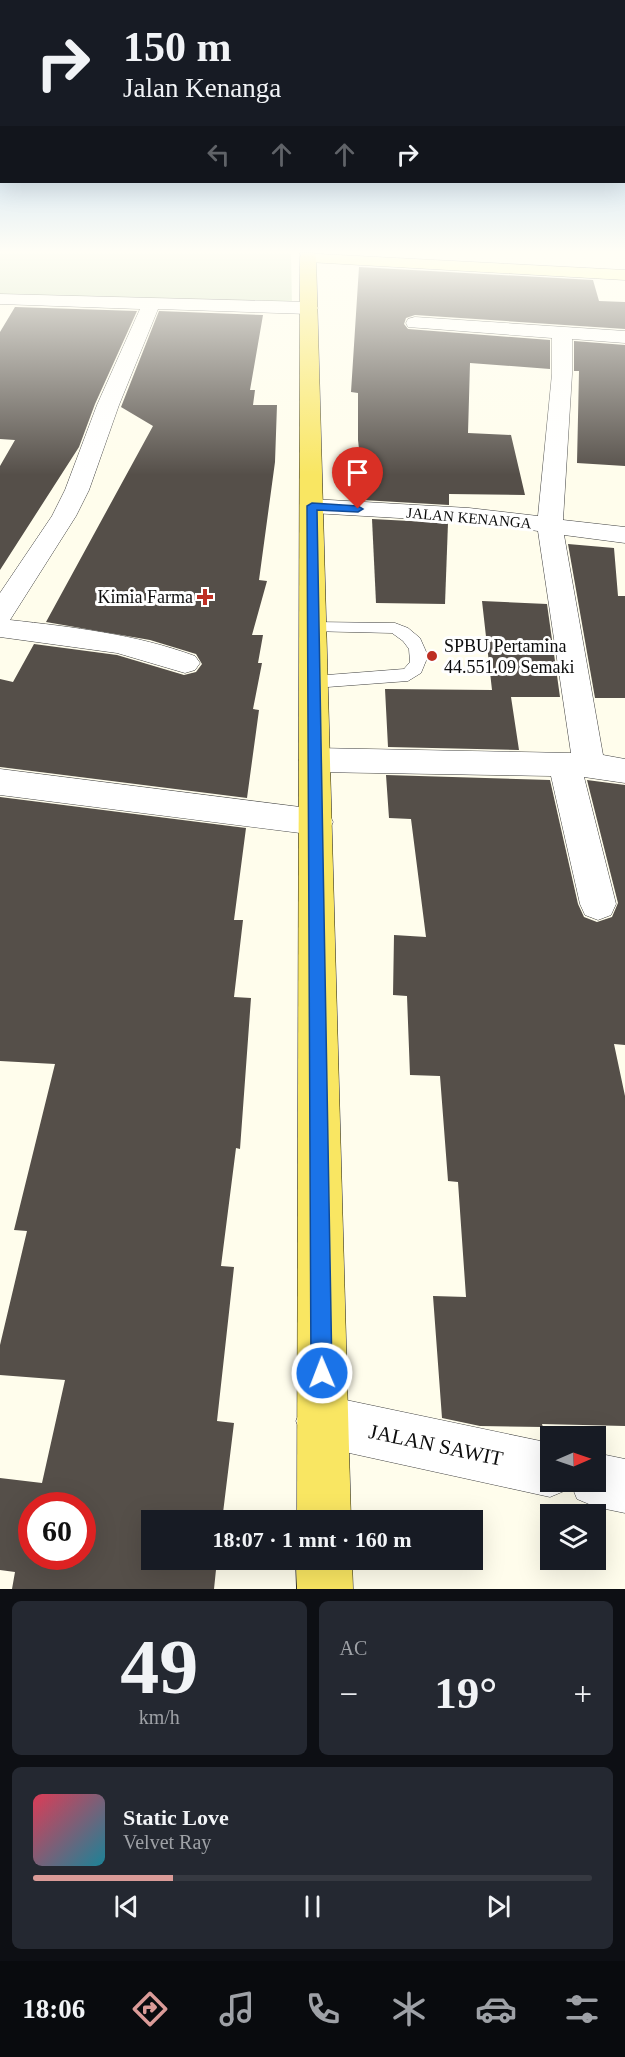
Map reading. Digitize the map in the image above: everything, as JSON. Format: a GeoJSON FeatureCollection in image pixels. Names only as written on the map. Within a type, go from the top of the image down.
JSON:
{"type":"FeatureCollection","features":[{"type":"Feature","properties":{"kind":"main road"},"geometry":{"type":"LineString","coordinates":[[309,327],[324,1510]]}},
{"type":"Feature","properties":{"kind":"main road"},"geometry":{"type":"LineString","coordinates":[[324,1570],[325,1589]]}},
{"type":"Feature","properties":{"kind":"street"},"geometry":{"type":"LineString","coordinates":[[0,614],[64,516],[77,490],[108,405],[142,327]]}},
{"type":"Feature","properties":{"kind":"street"},"geometry":{"type":"LineString","coordinates":[[476,327],[625,338]]}},
{"type":"Feature","properties":{"kind":"street"},"geometry":{"type":"LineString","coordinates":[[562,333],[562,374],[550,526],[577,765],[598,904]]}},
{"type":"Feature","properties":{"kind":"street","name":"JALAN KENANGA"},"geometry":{"type":"LineString","coordinates":[[312,506],[469,515],[625,536]]}},
{"type":"Feature","properties":{"kind":"street"},"geometry":{"type":"LineString","coordinates":[[0,628],[118,643],[168,656],[185,663]]}},
{"type":"Feature","properties":{"kind":"street"},"geometry":{"type":"LineString","coordinates":[[315,760],[577,765],[625,771]]}},
{"type":"Feature","properties":{"kind":"street"},"geometry":{"type":"LineString","coordinates":[[0,782],[316,822]]}},
{"type":"Feature","properties":{"kind":"street","name":"JALAN SAWIT"},"geometry":{"type":"LineString","coordinates":[[322,1420],[540,1468]]}},
{"type":"Feature","properties":{"kind":"street"},"geometry":{"type":"LineString","coordinates":[[606,1482],[625,1486]]}},
{"type":"Feature","properties":{"kind":"lane"},"geometry":{"type":"LineString","coordinates":[[313,627],[395,628],[407,633],[418,649],[418,664],[415,671],[408,675],[314,682]]}},
{"type":"Feature","properties":{"kind":"building"},"geometry":{"type":"Polygon","coordinates":[[[3,327],[130,327],[95,404],[79,447],[0,570],[0,466],[15,440],[0,439],[0,332],[3,327]]]}},
{"type":"Feature","properties":{"kind":"building"},"geometry":{"type":"Polygon","coordinates":[[[153,327],[261,327],[250,390],[255,390],[253,405],[277,405],[275,462],[259,580],[267,581],[252,635],[263,635],[258,663],[262,663],[253,709],[259,710],[247,798],[0,767],[0,679],[13,682],[34,644],[117,655],[184,675],[196,672],[202,664],[196,654],[150,640],[46,622],[153,426],[121,407],[153,327]]]}},
{"type":"Feature","properties":{"kind":"building"},"geometry":{"type":"Polygon","coordinates":[[[355,327],[407,327],[550,340],[550,369],[470,363],[468,433],[511,435],[525,495],[449,494],[449,505],[362,500],[358,393],[351,392],[355,327]]]}},
{"type":"Feature","properties":{"kind":"building"},"geometry":{"type":"Polygon","coordinates":[[[597,327],[625,327],[625,329],[597,327]]]}},
{"type":"Feature","properties":{"kind":"building"},"geometry":{"type":"Polygon","coordinates":[[[574,341],[625,345],[625,466],[577,463],[579,371],[574,371],[574,341]]]}},
{"type":"Feature","properties":{"kind":"building"},"geometry":{"type":"Polygon","coordinates":[[[372,519],[448,523],[445,604],[376,603],[372,519]]]}},
{"type":"Feature","properties":{"kind":"building"},"geometry":{"type":"Polygon","coordinates":[[[568,544],[614,548],[618,596],[625,596],[625,698],[595,698],[568,544]]]}},
{"type":"Feature","properties":{"kind":"building"},"geometry":{"type":"Polygon","coordinates":[[[482,601],[547,604],[560,697],[511,697],[519,750],[388,747],[385,689],[492,690],[482,601]]]}},
{"type":"Feature","properties":{"kind":"building"},"geometry":{"type":"Polygon","coordinates":[[[386,775],[550,780],[578,904],[584,917],[597,922],[612,917],[618,903],[587,780],[625,785],[625,1045],[614,1044],[625,1096],[625,1426],[542,1424],[540,1427],[480,1426],[442,1418],[433,1296],[466,1297],[458,1182],[448,1181],[440,1076],[410,1075],[407,996],[393,995],[394,935],[426,937],[411,819],[389,818],[386,775]]]}},
{"type":"Feature","properties":{"kind":"building"},"geometry":{"type":"Polygon","coordinates":[[[0,797],[246,828],[234,920],[243,920],[234,997],[251,998],[240,1149],[236,1148],[221,1266],[234,1267],[217,1421],[234,1423],[223,1510],[141,1510],[141,1570],[216,1570],[214,1589],[12,1589],[15,1572],[0,1570],[0,1478],[42,1483],[65,1380],[0,1375],[0,1345],[27,1231],[14,1230],[55,1064],[0,1061],[0,797]]]}},
{"type":"Feature","properties":{"kind":"place","name":"Kimia Farma"},"geometry":{"type":"Point","coordinates":[205,597]}},
{"type":"Feature","properties":{"kind":"place","name":"SPBU Pertamina 44.551.09 Semaki"},"geometry":{"type":"Point","coordinates":[432,656]}},
{"type":"Feature","properties":{"kind":"route"},"geometry":{"type":"LineString","coordinates":[[322,1373],[312,506],[358,509]]}}]}
